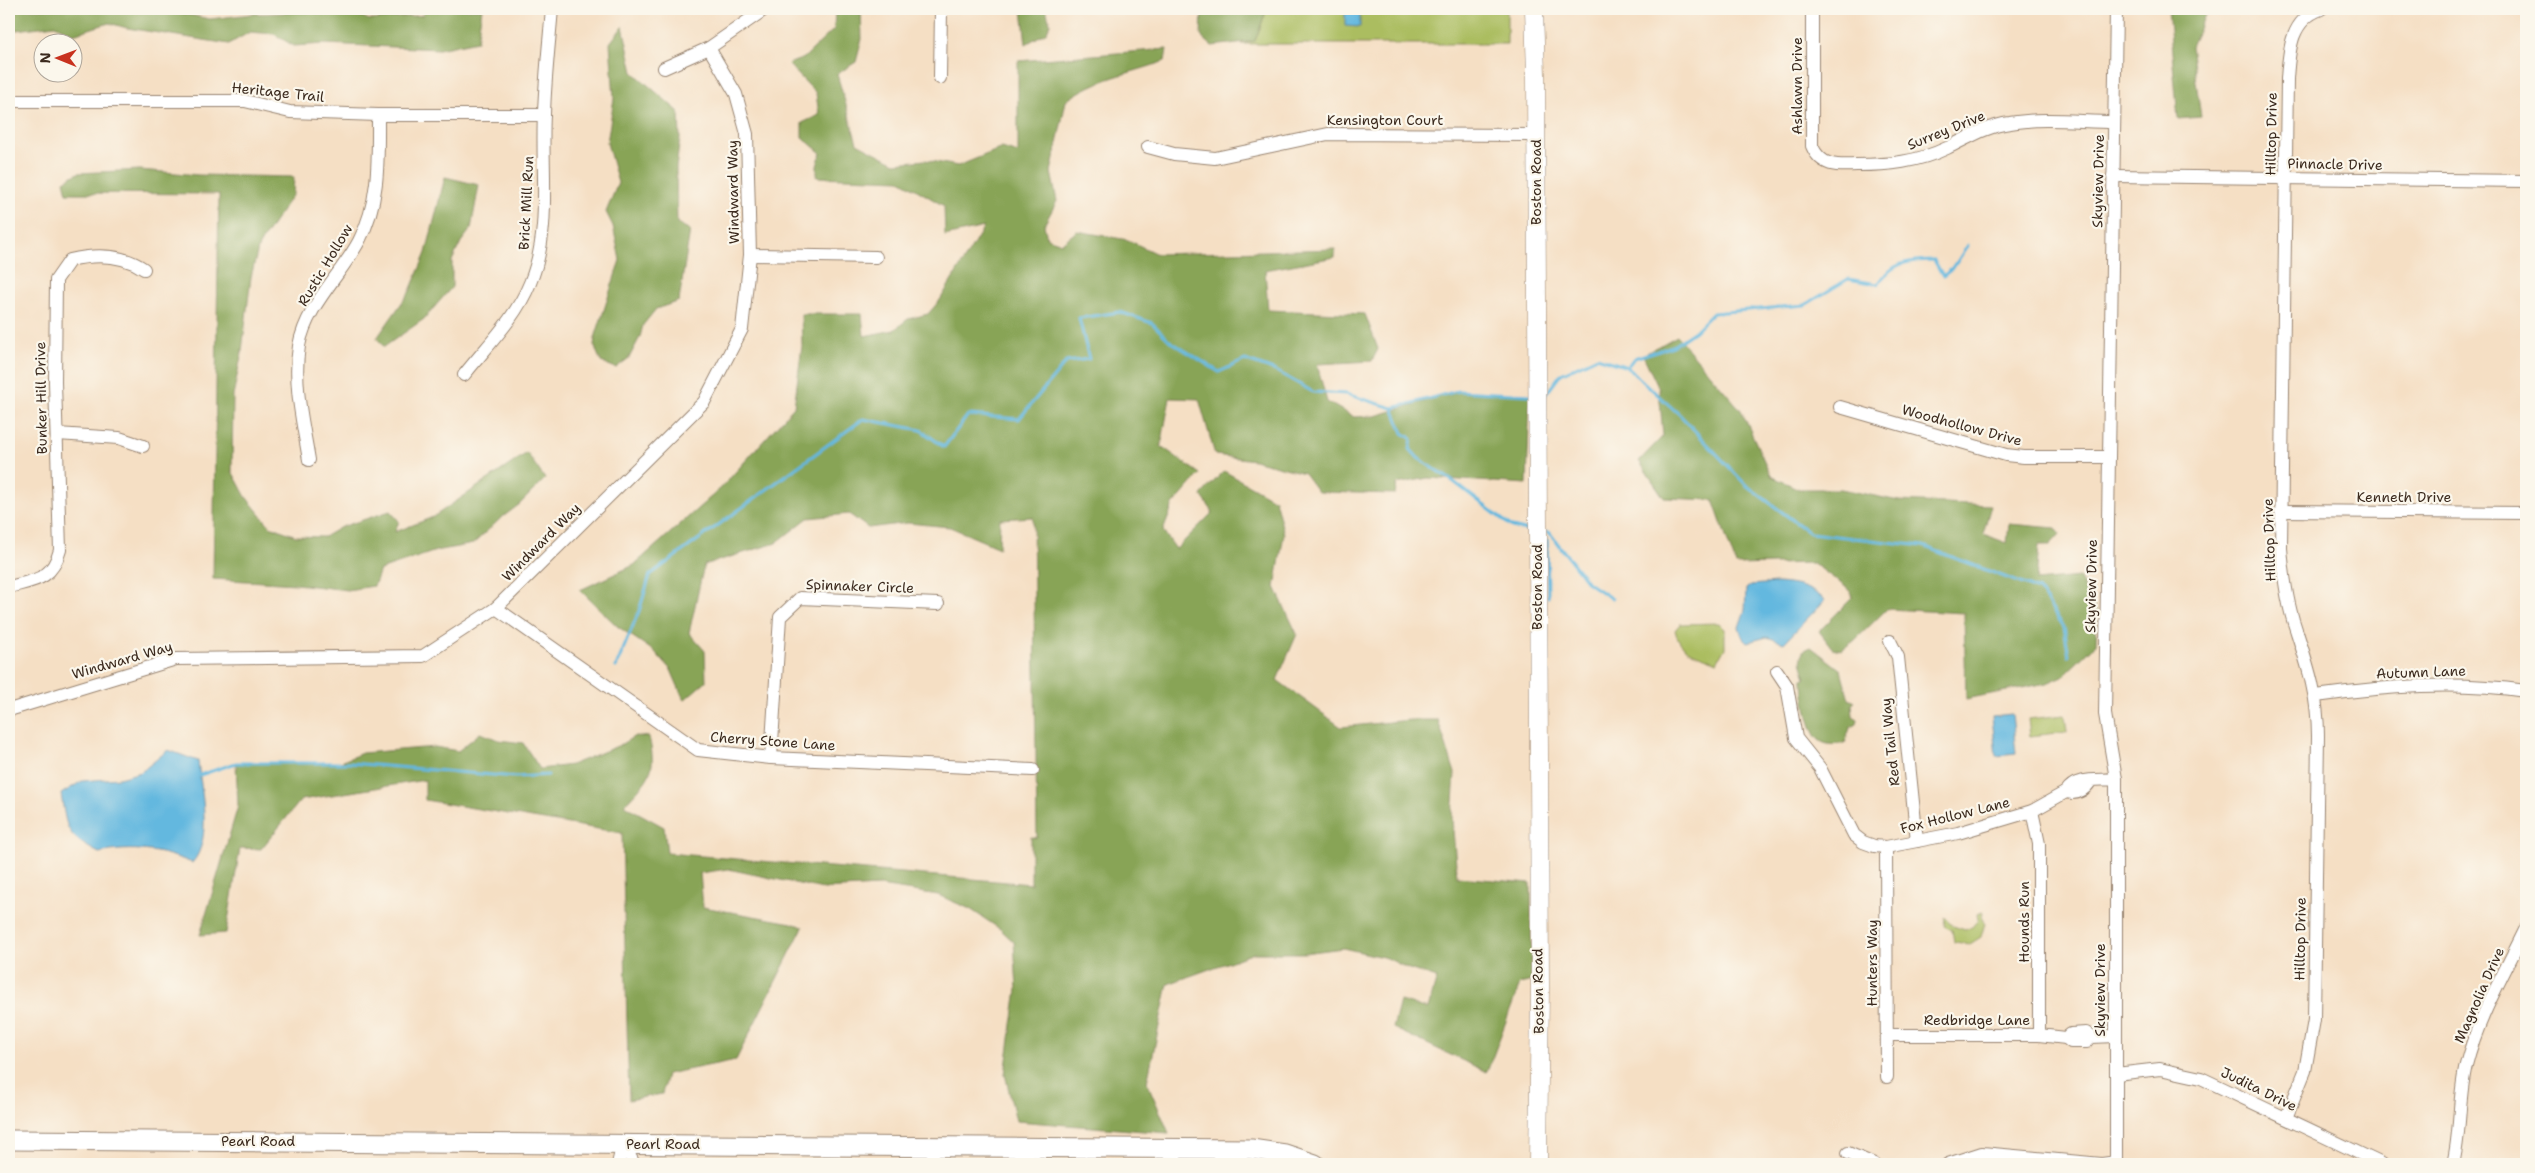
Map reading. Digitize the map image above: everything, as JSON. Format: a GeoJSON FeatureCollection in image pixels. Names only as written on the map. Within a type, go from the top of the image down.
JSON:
{"type":"FeatureCollection","features":[{"type":"Feature","properties":{"kind":"main road","name":"Pearl Road"},"geometry":{"type":"LineString","coordinates":[[9,1140],[1251,1149],[1285,1154],[1315,1164]]}},
{"type":"Feature","properties":{"kind":"street","name":"Brick Mill Run"},"geometry":{"type":"LineString","coordinates":[[464,375],[517,311],[531,283],[539,254],[543,214],[544,115],[552,9]]}},
{"type":"Feature","properties":{"kind":"street"},"geometry":{"type":"LineString","coordinates":[[664,68],[709,48],[765,9]]}},
{"type":"Feature","properties":{"kind":"street"},"geometry":{"type":"LineString","coordinates":[[940,78],[941,9]]}},
{"type":"Feature","properties":{"kind":"street","name":"Boston Road"},"geometry":{"type":"LineString","coordinates":[[1534,9],[1540,988],[1538,1164]]}},
{"type":"Feature","properties":{"kind":"street","name":"Ashlawn Drive"},"geometry":{"type":"LineString","coordinates":[[1812,9],[1812,139],[1816,155],[1822,160]]}},
{"type":"Feature","properties":{"kind":"street","name":"Skyview Drive"},"geometry":{"type":"LineString","coordinates":[[2116,9],[2105,714],[2116,779],[2116,1164]]}},
{"type":"Feature","properties":{"kind":"street","name":"Hilltop Drive"},"geometry":{"type":"LineString","coordinates":[[2286,1118],[2305,1071],[2314,1020],[2318,736],[2316,696],[2310,668],[2287,596],[2281,548],[2287,79],[2290,46],[2298,25],[2307,16],[2321,9]]}},
{"type":"Feature","properties":{"kind":"street","name":"Windward Way"},"geometry":{"type":"LineString","coordinates":[[9,710],[176,658],[423,656],[496,608],[704,402],[742,329],[750,255],[747,134],[736,94],[709,48]]}},
{"type":"Feature","properties":{"kind":"street","name":"Heritage Trail"},"geometry":{"type":"LineString","coordinates":[[9,101],[245,101],[290,112],[378,115],[544,115]]}},
{"type":"Feature","properties":{"kind":"street","name":"Rustic Hollow"},"geometry":{"type":"LineString","coordinates":[[309,460],[297,387],[299,345],[308,322],[326,288],[359,242],[372,210],[377,179],[378,115]]}},
{"type":"Feature","properties":{"kind":"street","name":"Surrey Drive"},"geometry":{"type":"LineString","coordinates":[[1822,160],[1837,166],[1907,162],[1947,148],[1975,133],[2011,122],[2114,122]]}},
{"type":"Feature","properties":{"kind":"street","name":"Kensington Court"},"geometry":{"type":"LineString","coordinates":[[1148,146],[1174,154],[1215,158],[1328,134],[1536,135]]}},
{"type":"Feature","properties":{"kind":"street","name":"Pinnacle Drive"},"geometry":{"type":"LineString","coordinates":[[2113,176],[2526,181]]}},
{"type":"Feature","properties":{"kind":"street"},"geometry":{"type":"LineString","coordinates":[[750,255],[876,258]]}},
{"type":"Feature","properties":{"kind":"street","name":"Bunker Hill Drive"},"geometry":{"type":"LineString","coordinates":[[9,587],[41,578],[56,565],[60,550],[56,434],[56,280],[70,260],[88,256],[129,259],[144,269]]}},
{"type":"Feature","properties":{"kind":"street","name":"Woodhollow Drive"},"geometry":{"type":"LineString","coordinates":[[1840,407],[2006,455],[2024,458],[2108,457]]}},
{"type":"Feature","properties":{"kind":"street"},"geometry":{"type":"LineString","coordinates":[[56,434],[120,438],[143,446]]}},
{"type":"Feature","properties":{"kind":"street","name":"Kenneth Drive"},"geometry":{"type":"LineString","coordinates":[[2282,511],[2526,513]]}},
{"type":"Feature","properties":{"kind":"street","name":"Spinnaker Circle"},"geometry":{"type":"LineString","coordinates":[[771,758],[780,617],[800,598],[938,604]]}},
{"type":"Feature","properties":{"kind":"street","name":"Cherry Stone Lane"},"geometry":{"type":"LineString","coordinates":[[496,608],[698,750],[771,758],[1034,770]]}},
{"type":"Feature","properties":{"kind":"street","name":"Red Tail Way"},"geometry":{"type":"LineString","coordinates":[[1890,641],[1898,657],[1917,841]]}},
{"type":"Feature","properties":{"kind":"street","name":"Fox Hollow Lane"},"geometry":{"type":"LineString","coordinates":[[1777,671],[1787,686],[1796,738],[1820,768],[1854,835],[1863,842],[1886,847],[1958,833],[2032,811],[2066,792],[2071,784],[2082,780],[2090,782],[2116,779]]}},
{"type":"Feature","properties":{"kind":"street","name":"Autumn Lane"},"geometry":{"type":"LineString","coordinates":[[2316,696],[2369,688],[2442,684],[2526,691]]}},
{"type":"Feature","properties":{"kind":"street","name":"Hounds Run"},"geometry":{"type":"LineString","coordinates":[[2032,811],[2040,844],[2039,1035]]}},
{"type":"Feature","properties":{"kind":"street","name":"Hunters Way"},"geometry":{"type":"LineString","coordinates":[[1886,847],[1887,1078]]}},
{"type":"Feature","properties":{"kind":"street","name":"Magnolia Drive"},"geometry":{"type":"LineString","coordinates":[[2453,1164],[2460,1124],[2466,1066],[2473,1042],[2526,928]]}},
{"type":"Feature","properties":{"kind":"street","name":"Redbridge Lane"},"geometry":{"type":"LineString","coordinates":[[1888,1035],[2039,1035],[2066,1038],[2072,1042],[2087,1042],[2091,1038],[2116,1036]]}},
{"type":"Feature","properties":{"kind":"street","name":"Judita Drive"},"geometry":{"type":"LineString","coordinates":[[2116,1074],[2160,1069],[2183,1073],[2221,1087],[2382,1164]]}},
{"type":"Feature","properties":{"kind":"street"},"geometry":{"type":"LineString","coordinates":[[618,1164],[624,1144]]}},
{"type":"Feature","properties":{"kind":"street"},"geometry":{"type":"LineString","coordinates":[[624,1144],[634,1164]]}},
{"type":"Feature","properties":{"kind":"street"},"geometry":{"type":"LineString","coordinates":[[1848,1153],[1874,1164]]}},
{"type":"Feature","properties":{"kind":"street"},"geometry":{"type":"LineString","coordinates":[[1948,1164],[1982,1153],[2014,1160],[2116,1164]]}},
{"type":"Feature","properties":{"kind":"green space"},"geometry":{"type":"Polygon","coordinates":[[[9,9],[160,9],[210,19],[251,14],[307,12],[324,14],[337,9],[343,9],[370,20],[423,15],[424,9],[482,9],[477,41],[439,49],[324,44],[294,46],[274,34],[250,32],[229,44],[127,28],[109,23],[80,32],[69,32],[55,25],[9,31],[9,9]]]}},
{"type":"Feature","properties":{"kind":"green space"},"geometry":{"type":"Polygon","coordinates":[[[835,9],[861,9],[862,39],[856,62],[837,74],[857,143],[895,163],[925,160],[958,166],[1002,148],[1018,153],[1018,61],[1167,49],[1165,61],[1102,81],[1066,101],[1051,172],[1057,201],[1044,225],[1047,238],[1062,243],[1077,231],[1128,240],[1157,254],[1335,249],[1335,257],[1265,270],[1268,310],[1365,314],[1378,349],[1372,361],[1317,364],[1327,402],[1354,417],[1375,416],[1458,391],[1530,395],[1527,484],[1428,478],[1397,484],[1395,494],[1318,492],[1304,473],[1254,460],[1215,455],[1199,399],[1170,398],[1161,446],[1200,474],[1173,505],[1163,531],[1176,549],[1213,512],[1201,495],[1224,471],[1275,500],[1284,534],[1275,587],[1297,634],[1277,680],[1341,727],[1410,720],[1438,720],[1455,773],[1452,818],[1457,877],[1531,883],[1532,981],[1520,984],[1487,1072],[1393,1028],[1400,1001],[1428,1009],[1437,978],[1409,969],[1387,958],[1343,948],[1304,953],[1254,953],[1168,984],[1147,1082],[1169,1133],[1016,1121],[1005,1074],[1017,989],[1014,942],[1000,929],[970,909],[938,895],[880,886],[823,889],[728,869],[700,873],[703,907],[792,923],[803,927],[736,1060],[667,1074],[662,1094],[629,1100],[622,833],[425,800],[425,780],[301,800],[261,849],[240,848],[226,933],[200,935],[238,806],[236,763],[338,763],[362,753],[435,747],[458,751],[480,733],[499,740],[523,743],[540,769],[571,765],[620,745],[635,736],[649,737],[652,760],[649,775],[624,805],[664,827],[667,853],[1031,884],[1031,837],[1037,838],[1033,517],[1000,519],[999,548],[950,527],[908,523],[868,528],[849,514],[808,518],[776,543],[704,565],[689,633],[705,651],[706,681],[684,700],[671,670],[655,652],[617,626],[580,590],[634,565],[721,488],[794,407],[802,346],[801,314],[862,314],[864,336],[894,330],[908,319],[928,314],[940,300],[984,227],[945,236],[944,206],[900,180],[817,177],[817,166],[821,153],[802,137],[802,123],[819,115],[816,93],[788,64],[804,58],[834,29],[835,9]]]}},
{"type":"Feature","properties":{"kind":"green space"},"geometry":{"type":"Polygon","coordinates":[[[1022,9],[1046,9],[1050,23],[1047,32],[1026,44],[1022,9]]]}},
{"type":"Feature","properties":{"kind":"green space"},"geometry":{"type":"Polygon","coordinates":[[[1202,9],[1267,9],[1255,41],[1212,46],[1201,36],[1202,9]]]}},
{"type":"Feature","properties":{"kind":"green space"},"geometry":{"type":"Polygon","coordinates":[[[1267,9],[1507,9],[1507,44],[1241,44],[1255,41],[1267,9]]]}},
{"type":"Feature","properties":{"kind":"green space"},"geometry":{"type":"Polygon","coordinates":[[[2168,9],[2208,9],[2191,46],[2201,117],[2178,119],[2168,9]]]}},
{"type":"Feature","properties":{"kind":"green space"},"geometry":{"type":"Polygon","coordinates":[[[623,26],[633,72],[679,112],[680,138],[676,168],[677,223],[690,230],[679,301],[656,309],[643,325],[640,337],[629,358],[616,368],[601,362],[594,345],[620,260],[613,226],[606,212],[618,183],[607,143],[614,98],[610,43],[623,26]]]}},
{"type":"Feature","properties":{"kind":"green space"},"geometry":{"type":"Polygon","coordinates":[[[140,170],[199,175],[294,177],[293,194],[259,245],[251,277],[242,351],[233,396],[232,471],[246,497],[270,526],[296,536],[324,537],[341,527],[390,511],[399,521],[395,532],[433,517],[527,453],[545,479],[520,504],[500,519],[473,544],[436,551],[380,570],[374,586],[347,590],[296,584],[213,579],[219,194],[67,193],[64,181],[78,173],[140,170]]]}},
{"type":"Feature","properties":{"kind":"green space"},"geometry":{"type":"Polygon","coordinates":[[[445,177],[479,185],[471,229],[461,242],[452,261],[452,287],[424,319],[384,347],[377,338],[410,291],[426,253],[445,177]]]}},
{"type":"Feature","properties":{"kind":"green space"},"geometry":{"type":"Polygon","coordinates":[[[1677,336],[1741,410],[1771,476],[1799,489],[1841,489],[1899,501],[1991,505],[1983,534],[2007,543],[2009,524],[2056,528],[2060,534],[2050,545],[2039,545],[2036,581],[2079,577],[2097,612],[2096,644],[2063,676],[2047,683],[1966,699],[1964,613],[1887,609],[1854,641],[1841,650],[1832,648],[1819,631],[1852,598],[1851,591],[1813,563],[1736,565],[1713,500],[1664,498],[1639,461],[1663,436],[1659,389],[1643,355],[1677,336]]]}},
{"type":"Feature","properties":{"kind":"green space"},"geometry":{"type":"Polygon","coordinates":[[[1719,623],[1725,629],[1725,648],[1717,662],[1685,648],[1681,644],[1675,630],[1680,624],[1719,623]]]}},
{"type":"Feature","properties":{"kind":"green space"},"geometry":{"type":"Polygon","coordinates":[[[1811,647],[1841,670],[1849,699],[1855,702],[1852,704],[1853,716],[1858,719],[1857,724],[1850,728],[1845,743],[1835,745],[1825,743],[1819,740],[1812,729],[1804,693],[1803,679],[1806,678],[1801,662],[1803,651],[1811,647]]]}},
{"type":"Feature","properties":{"kind":"green space"},"geometry":{"type":"Polygon","coordinates":[[[2065,715],[2067,732],[2030,736],[2028,719],[2065,715]]]}},
{"type":"Feature","properties":{"kind":"green space"},"geometry":{"type":"Polygon","coordinates":[[[1983,912],[1982,919],[1985,923],[1981,937],[1970,944],[1954,942],[1952,930],[1944,926],[1945,917],[1953,926],[1965,930],[1972,927],[1978,920],[1977,914],[1983,912]]]}},
{"type":"Feature","properties":{"kind":"water"},"geometry":{"type":"Polygon","coordinates":[[[1345,9],[1360,9],[1360,27],[1345,26],[1345,9]]]}},
{"type":"Feature","properties":{"kind":"water"},"geometry":{"type":"Polygon","coordinates":[[[1777,583],[1803,587],[1825,600],[1784,643],[1767,637],[1748,642],[1742,636],[1739,627],[1745,610],[1746,589],[1751,585],[1777,583]]]}},
{"type":"Feature","properties":{"kind":"water"},"geometry":{"type":"Polygon","coordinates":[[[2012,714],[2016,754],[1996,756],[1992,716],[2012,714]]]}},
{"type":"Feature","properties":{"kind":"water"},"geometry":{"type":"Polygon","coordinates":[[[168,750],[198,761],[203,800],[204,829],[202,842],[192,863],[147,850],[99,853],[74,836],[67,824],[61,794],[82,781],[119,778],[141,772],[168,750]]]}},
{"type":"Feature","properties":{"kind":"waterway"},"geometry":{"type":"LineString","coordinates":[[1627,367],[1634,358],[1673,346],[1695,331],[1713,313],[1805,305],[1848,279],[1878,284],[1890,271],[1909,262],[1934,260],[1943,276],[1953,268],[1968,245]]}},
{"type":"Feature","properties":{"kind":"waterway"},"geometry":{"type":"LineString","coordinates":[[616,667],[639,611],[650,575],[863,419],[921,430],[944,447],[968,415],[1019,419],[1066,362],[1089,359],[1079,318],[1120,312],[1152,323],[1170,341],[1219,372],[1245,360],[1276,371],[1313,392],[1346,394],[1393,408],[1458,391],[1530,395]]}},
{"type":"Feature","properties":{"kind":"waterway"},"geometry":{"type":"LineString","coordinates":[[1546,394],[1561,374],[1597,357],[1627,367],[1680,415],[1746,485],[1810,533],[1923,546],[2039,590],[2064,627],[2069,656]]}},
{"type":"Feature","properties":{"kind":"waterway"},"geometry":{"type":"LineString","coordinates":[[1393,408],[1403,433],[1412,439],[1410,449],[1418,458],[1454,482],[1512,527],[1529,531]]}},
{"type":"Feature","properties":{"kind":"waterway"},"geometry":{"type":"LineString","coordinates":[[1547,532],[1549,532],[1588,583],[1612,599]]}},
{"type":"Feature","properties":{"kind":"waterway"},"geometry":{"type":"LineString","coordinates":[[1547,540],[1548,597]]}},
{"type":"Feature","properties":{"kind":"waterway"},"geometry":{"type":"LineString","coordinates":[[1547,648],[1547,672]]}},
{"type":"Feature","properties":{"kind":"waterway"},"geometry":{"type":"LineString","coordinates":[[197,776],[236,763],[350,763],[516,777],[548,775]]}}]}
